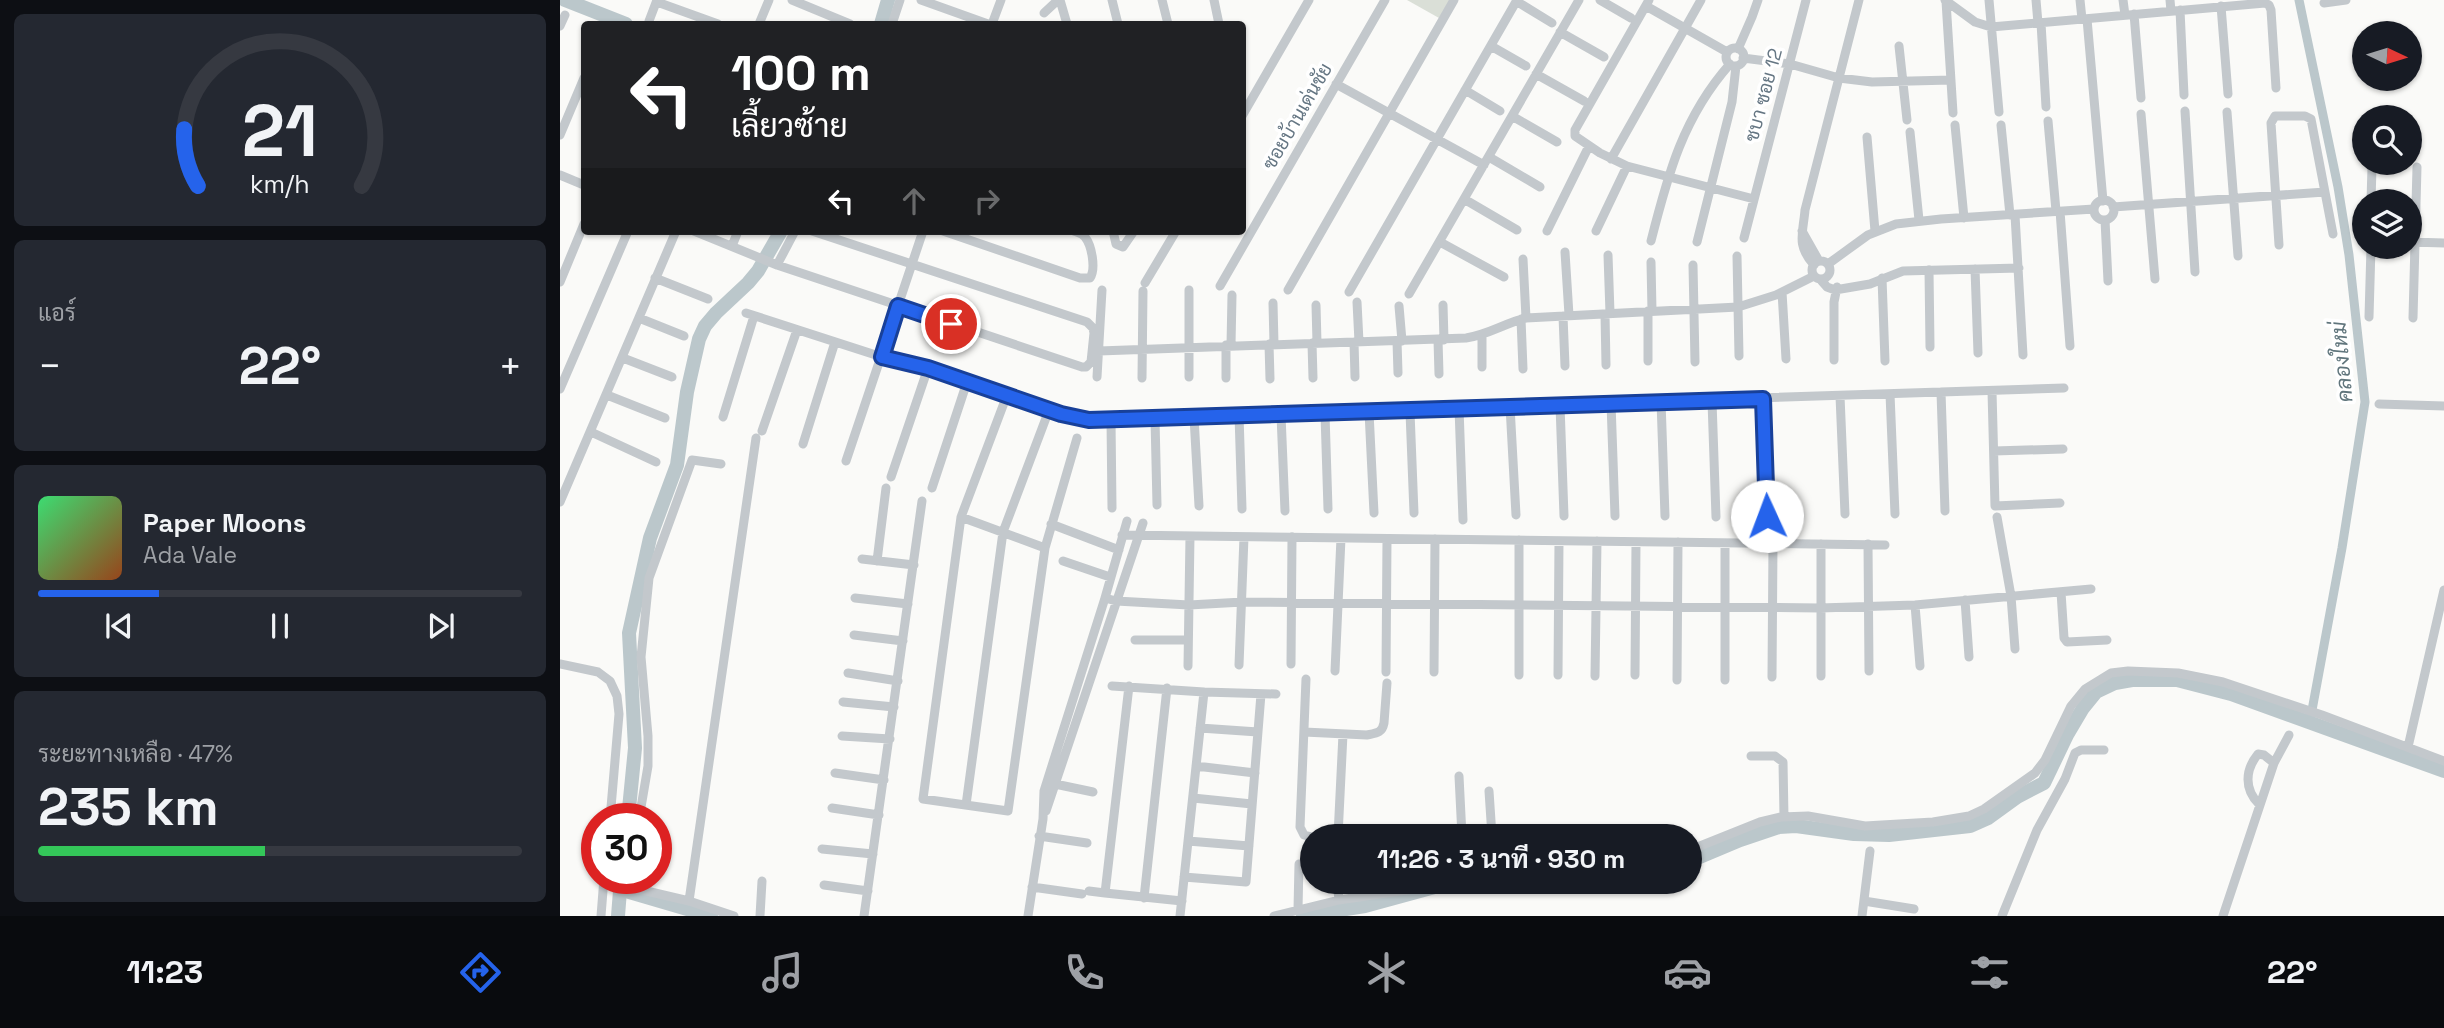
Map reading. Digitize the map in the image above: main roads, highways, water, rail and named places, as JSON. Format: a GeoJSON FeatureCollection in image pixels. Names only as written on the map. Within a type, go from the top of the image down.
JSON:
{"type":"FeatureCollection","features":[{"type":"Feature","properties":{"kind":"waterway"},"geometry":{"type":"LineString","coordinates":[[565,0],[618,21]]}},
{"type":"Feature","properties":{"kind":"waterway"},"geometry":{"type":"LineString","coordinates":[[882,21],[888,0]]}},
{"type":"Feature","properties":{"kind":"waterway","name":"คลองใหม่"},"geometry":{"type":"LineString","coordinates":[[2299,0],[2338,187],[2349,255],[2365,402],[2342,548],[2310,721]]}},
{"type":"Feature","properties":{"kind":"waterway"},"geometry":{"type":"LineString","coordinates":[[630,803],[635,748],[629,633],[650,538],[677,465],[687,392],[699,339],[716,313],[758,271],[779,235]]}},
{"type":"Feature","properties":{"kind":"waterway"},"geometry":{"type":"LineString","coordinates":[[1702,856],[1779,827],[1796,826],[1854,834],[1889,835],[1970,826],[1988,818],[2017,797],[2044,783],[2067,735],[2096,692],[2115,683],[2132,680],[2177,680],[2231,694],[2444,771]]}},
{"type":"Feature","properties":{"kind":"waterway"},"geometry":{"type":"LineString","coordinates":[[618,916],[620,894]]}},
{"type":"Feature","properties":{"kind":"waterway"},"geometry":{"type":"LineString","coordinates":[[636,894],[711,916]]}},
{"type":"Feature","properties":{"kind":"waterway"},"geometry":{"type":"LineString","coordinates":[[1303,916],[1365,906],[1409,894]]}}]}
